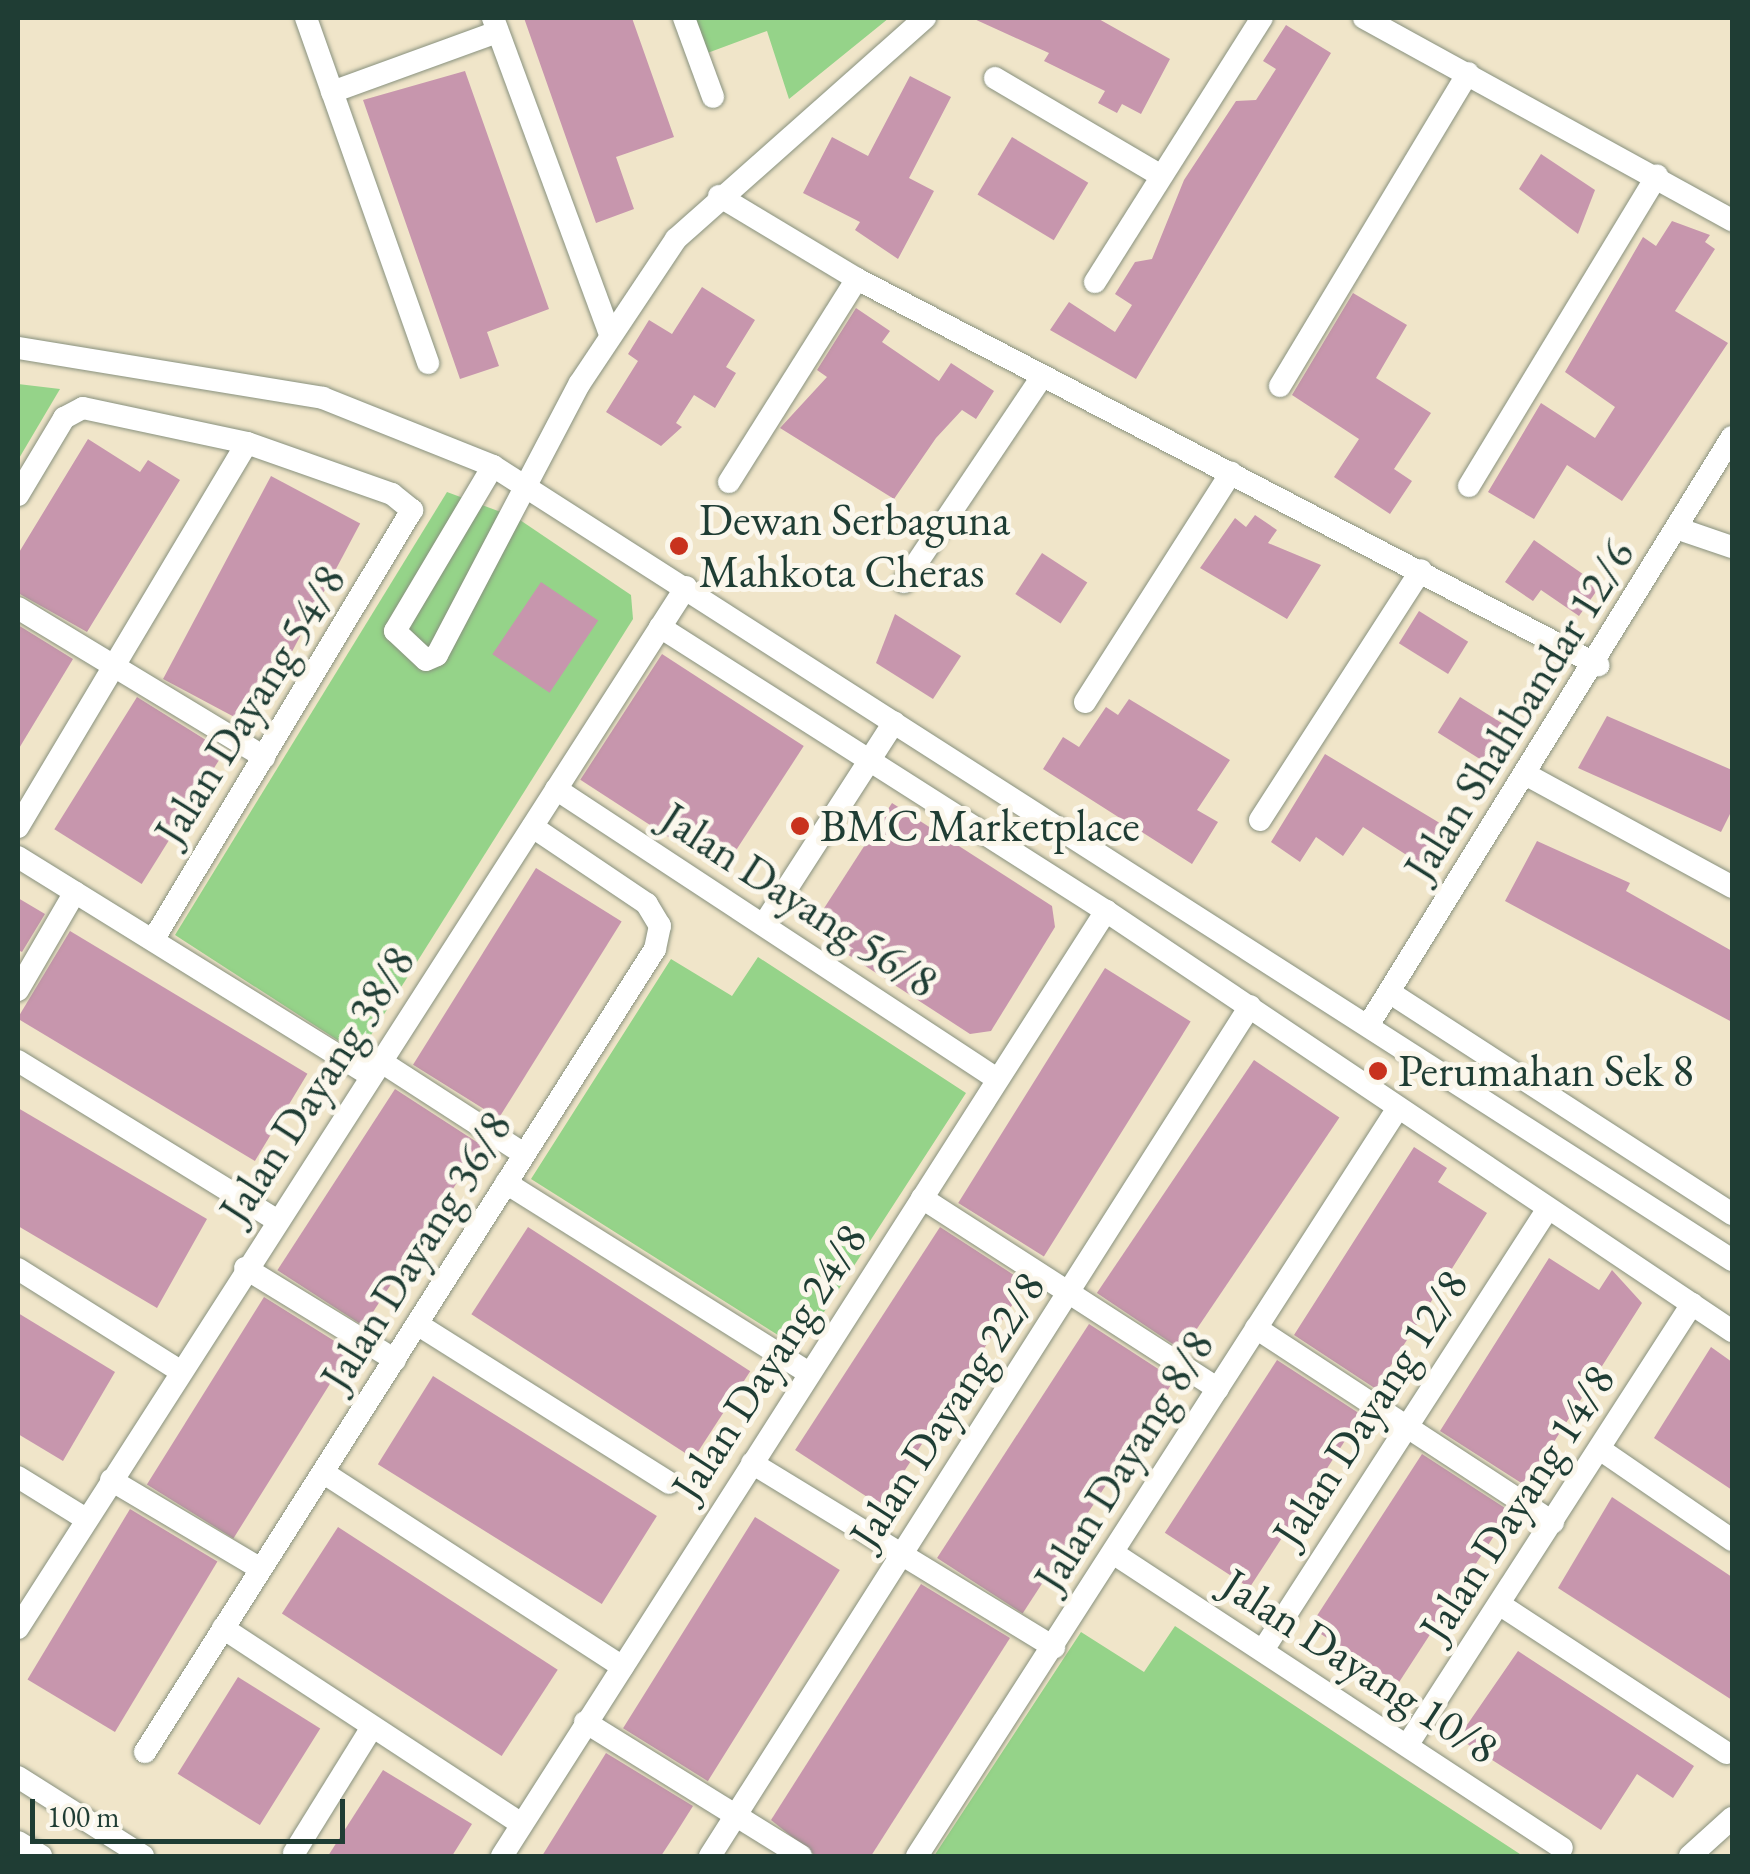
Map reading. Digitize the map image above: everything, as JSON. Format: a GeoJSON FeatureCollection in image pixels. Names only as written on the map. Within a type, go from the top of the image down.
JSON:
{"type":"FeatureCollection","features":[{"type":"Feature","properties":{"kind":"street"},"geometry":{"type":"LineString","coordinates":[[306,18],[428,363]]}},
{"type":"Feature","properties":{"kind":"street"},"geometry":{"type":"LineString","coordinates":[[684,18],[713,97]]}},
{"type":"Feature","properties":{"kind":"street"},"geometry":{"type":"LineString","coordinates":[[493,466],[395,631],[426,660],[530,487],[610,334],[676,240],[720,196],[925,18]]}},
{"type":"Feature","properties":{"kind":"street"},"geometry":{"type":"LineString","coordinates":[[1095,282],[1262,18]]}},
{"type":"Feature","properties":{"kind":"street"},"geometry":{"type":"LineString","coordinates":[[1364,18],[1732,220]]}},
{"type":"Feature","properties":{"kind":"street"},"geometry":{"type":"LineString","coordinates":[[332,92],[495,24],[610,334]]}},
{"type":"Feature","properties":{"kind":"street"},"geometry":{"type":"LineString","coordinates":[[1280,386],[1468,73]]}},
{"type":"Feature","properties":{"kind":"street"},"geometry":{"type":"LineString","coordinates":[[995,78],[1160,175]]}},
{"type":"Feature","properties":{"kind":"street"},"geometry":{"type":"LineString","coordinates":[[1469,486],[1656,176]]}},
{"type":"Feature","properties":{"kind":"street"},"geometry":{"type":"LineString","coordinates":[[720,196],[858,279],[1598,665]]}},
{"type":"Feature","properties":{"kind":"street"},"geometry":{"type":"LineString","coordinates":[[729,482],[858,279]]}},
{"type":"Feature","properties":{"kind":"street"},"geometry":{"type":"LineString","coordinates":[[18,348],[323,398],[493,466],[1732,1260]]}},
{"type":"Feature","properties":{"kind":"street"},"geometry":{"type":"LineString","coordinates":[[904,582],[1042,376]]}},
{"type":"Feature","properties":{"kind":"street"},"geometry":{"type":"LineString","coordinates":[[18,495],[64,418],[82,408],[247,443],[18,827]]}},
{"type":"Feature","properties":{"kind":"street","name":"Jalan Shahbandar 12/6"},"geometry":{"type":"LineString","coordinates":[[1368,1024],[1598,665],[1732,437]]}},
{"type":"Feature","properties":{"kind":"street","name":"Jalan Dayang 54/8"},"geometry":{"type":"LineString","coordinates":[[153,940],[412,510],[392,494],[247,443]]}},
{"type":"Feature","properties":{"kind":"street"},"geometry":{"type":"LineString","coordinates":[[1085,702],[1231,473]]}},
{"type":"Feature","properties":{"kind":"street"},"geometry":{"type":"LineString","coordinates":[[1679,529],[1732,547]]}},
{"type":"Feature","properties":{"kind":"street"},"geometry":{"type":"LineString","coordinates":[[1260,820],[1421,570]]}},
{"type":"Feature","properties":{"kind":"street","name":"Jalan Dayang 38/8"},"geometry":{"type":"LineString","coordinates":[[18,1628],[276,1220],[686,587]]}},
{"type":"Feature","properties":{"kind":"street"},"geometry":{"type":"LineString","coordinates":[[18,608],[264,757]]}},
{"type":"Feature","properties":{"kind":"street"},"geometry":{"type":"LineString","coordinates":[[660,627],[1106,911],[1546,1210],[1732,1331]]}},
{"type":"Feature","properties":{"kind":"street"},"geometry":{"type":"LineString","coordinates":[[764,924],[894,722]]}},
{"type":"Feature","properties":{"kind":"street"},"geometry":{"type":"LineString","coordinates":[[1528,776],[1732,887]]}},
{"type":"Feature","properties":{"kind":"street","name":"Jalan Dayang 56/8"},"geometry":{"type":"LineString","coordinates":[[556,789],[997,1079]]}},
{"type":"Feature","properties":{"kind":"street","name":"Jalan Dayang 36/8"},"geometry":{"type":"LineString","coordinates":[[145,1752],[655,949],[660,926],[647,904],[532,827]]}},
{"type":"Feature","properties":{"kind":"street"},"geometry":{"type":"LineString","coordinates":[[18,856],[153,940],[524,1154]]}},
{"type":"Feature","properties":{"kind":"street"},"geometry":{"type":"LineString","coordinates":[[18,990],[75,892]]}},
{"type":"Feature","properties":{"kind":"street","name":"Jalan Dayang 24/8"},"geometry":{"type":"LineString","coordinates":[[502,1856],[1106,911]]}},
{"type":"Feature","properties":{"kind":"street"},"geometry":{"type":"LineString","coordinates":[[1389,992],[1732,1214]]}},
{"type":"Feature","properties":{"kind":"street","name":"Jalan Dayang 22/8"},"geometry":{"type":"LineString","coordinates":[[710,1856],[1250,1006]]}},
{"type":"Feature","properties":{"kind":"street"},"geometry":{"type":"LineString","coordinates":[[20,1068],[276,1220]]}},
{"type":"Feature","properties":{"kind":"street","name":"Jalan Dayang 8/8"},"geometry":{"type":"LineString","coordinates":[[917,1856],[1398,1108]]}},
{"type":"Feature","properties":{"kind":"street"},"geometry":{"type":"LineString","coordinates":[[506,1182],[809,1372]]}},
{"type":"Feature","properties":{"kind":"street"},"geometry":{"type":"LineString","coordinates":[[922,1198],[1218,1388]]}},
{"type":"Feature","properties":{"kind":"street","name":"Jalan Dayang 12/8"},"geometry":{"type":"LineString","coordinates":[[1263,1650],[1404,1424],[1546,1210]]}},
{"type":"Feature","properties":{"kind":"street"},"geometry":{"type":"LineString","coordinates":[[18,1268],[180,1371]]}},
{"type":"Feature","properties":{"kind":"street"},"geometry":{"type":"LineString","coordinates":[[246,1268],[394,1360]]}},
{"type":"Feature","properties":{"kind":"street","name":"Jalan Dayang 14/8"},"geometry":{"type":"LineString","coordinates":[[1408,1744],[1692,1304]]}},
{"type":"Feature","properties":{"kind":"street"},"geometry":{"type":"LineString","coordinates":[[418,1324],[670,1483]]}},
{"type":"Feature","properties":{"kind":"street"},"geometry":{"type":"LineString","coordinates":[[1256,1328],[1553,1522]]}},
{"type":"Feature","properties":{"kind":"street"},"geometry":{"type":"LineString","coordinates":[[1600,1450],[1732,1540]]}},
{"type":"Feature","properties":{"kind":"street"},"geometry":{"type":"LineString","coordinates":[[752,1463],[1054,1646]]}},
{"type":"Feature","properties":{"kind":"street"},"geometry":{"type":"LineString","coordinates":[[324,1472],[623,1667]]}},
{"type":"Feature","properties":{"kind":"street"},"geometry":{"type":"LineString","coordinates":[[18,1477],[86,1519]]}},
{"type":"Feature","properties":{"kind":"street"},"geometry":{"type":"LineString","coordinates":[[111,1480],[261,1569]]}},
{"type":"Feature","properties":{"kind":"street","name":"Jalan Dayang 10/8"},"geometry":{"type":"LineString","coordinates":[[1113,1554],[1562,1848]]}},
{"type":"Feature","properties":{"kind":"street"},"geometry":{"type":"LineString","coordinates":[[1499,1604],[1727,1753]]}},
{"type":"Feature","properties":{"kind":"street"},"geometry":{"type":"LineString","coordinates":[[223,1628],[521,1824]]}},
{"type":"Feature","properties":{"kind":"street"},"geometry":{"type":"LineString","coordinates":[[585,1722],[801,1856]]}},
{"type":"Feature","properties":{"kind":"street"},"geometry":{"type":"LineString","coordinates":[[294,1854],[372,1727]]}},
{"type":"Feature","properties":{"kind":"street"},"geometry":{"type":"LineString","coordinates":[[18,1777],[143,1856]]}},
{"type":"Feature","properties":{"kind":"street"},"geometry":{"type":"LineString","coordinates":[[1690,1856],[1732,1818]]}},
{"type":"Feature","properties":{"kind":"street"},"geometry":{"type":"LineString","coordinates":[[18,1842],[41,1856]]}},
{"type":"Feature","properties":{"kind":"green space"},"geometry":{"type":"Polygon","coordinates":[[[689,18],[889,18],[789,99],[767,31],[702,55],[689,18]]]}},
{"type":"Feature","properties":{"kind":"green space"},"geometry":{"type":"Polygon","coordinates":[[[18,384],[60,389],[18,460],[18,384]]]}},
{"type":"Feature","properties":{"kind":"green space"},"geometry":{"type":"Polygon","coordinates":[[[447,492],[517,518],[631,595],[633,619],[359,1054],[175,935],[447,492]]]}},
{"type":"Feature","properties":{"kind":"green space"},"geometry":{"type":"Polygon","coordinates":[[[758,957],[966,1093],[800,1349],[531,1179],[671,959],[732,996],[758,957]]]}},
{"type":"Feature","properties":{"kind":"green space"},"geometry":{"type":"Polygon","coordinates":[[[1175,1626],[1523,1856],[934,1856],[1081,1632],[1144,1672],[1175,1626]]]}},
{"type":"Feature","properties":{"kind":"building"},"geometry":{"type":"Polygon","coordinates":[[[524,18],[632,18],[674,137],[616,157],[634,209],[596,223],[524,18]]]}},
{"type":"Feature","properties":{"kind":"building"},"geometry":{"type":"Polygon","coordinates":[[[972,18],[1097,18],[1170,59],[1141,114],[1122,104],[1117,113],[1098,103],[1105,91],[1044,61],[1049,53],[972,18]]]}},
{"type":"Feature","properties":{"kind":"building"},"geometry":{"type":"Polygon","coordinates":[[[1286,25],[1331,53],[1136,379],[1050,330],[1069,302],[1115,332],[1132,305],[1115,294],[1135,262],[1152,259],[1184,180],[1236,101],[1256,100],[1276,69],[1263,61],[1286,25]]]}},
{"type":"Feature","properties":{"kind":"building"},"geometry":{"type":"Polygon","coordinates":[[[465,71],[549,309],[487,332],[499,366],[460,379],[363,100],[465,71]]]}},
{"type":"Feature","properties":{"kind":"building"},"geometry":{"type":"Polygon","coordinates":[[[910,76],[951,97],[909,178],[934,191],[898,259],[855,230],[860,222],[803,193],[832,137],[868,156],[910,76]]]}},
{"type":"Feature","properties":{"kind":"building"},"geometry":{"type":"Polygon","coordinates":[[[1012,137],[1088,183],[1054,240],[977,194],[1012,137]]]}},
{"type":"Feature","properties":{"kind":"building"},"geometry":{"type":"Polygon","coordinates":[[[1541,154],[1595,190],[1578,234],[1519,189],[1541,154]]]}},
{"type":"Feature","properties":{"kind":"building"},"geometry":{"type":"Polygon","coordinates":[[[1672,221],[1710,235],[1705,242],[1715,249],[1675,311],[1728,343],[1622,501],[1567,465],[1534,519],[1488,492],[1541,403],[1595,438],[1615,407],[1565,372],[1643,237],[1656,246],[1672,221]]]}},
{"type":"Feature","properties":{"kind":"building"},"geometry":{"type":"Polygon","coordinates":[[[702,287],[755,320],[726,367],[736,373],[715,408],[694,395],[676,423],[682,427],[661,446],[606,412],[638,361],[628,354],[649,320],[672,334],[702,287]]]}},
{"type":"Feature","properties":{"kind":"building"},"geometry":{"type":"Polygon","coordinates":[[[1353,293],[1407,325],[1376,378],[1431,413],[1394,469],[1412,481],[1390,514],[1334,477],[1359,439],[1292,395],[1353,293]]]}},
{"type":"Feature","properties":{"kind":"building"},"geometry":{"type":"Polygon","coordinates":[[[856,308],[890,331],[882,342],[939,381],[951,363],[994,391],[976,419],[962,410],[936,438],[894,499],[780,428],[827,377],[817,370],[856,308]]]}},
{"type":"Feature","properties":{"kind":"building"},"geometry":{"type":"Polygon","coordinates":[[[88,439],[140,472],[148,460],[180,480],[87,632],[18,593],[18,554],[88,439]]]}},
{"type":"Feature","properties":{"kind":"building"},"geometry":{"type":"Polygon","coordinates":[[[271,476],[360,523],[252,726],[163,679],[271,476]]]}},
{"type":"Feature","properties":{"kind":"building"},"geometry":{"type":"Polygon","coordinates":[[[1255,515],[1277,530],[1268,543],[1321,565],[1287,619],[1200,568],[1235,518],[1246,527],[1255,515]]]}},
{"type":"Feature","properties":{"kind":"building"},"geometry":{"type":"Polygon","coordinates":[[[1534,540],[1600,586],[1579,616],[1541,590],[1533,601],[1505,582],[1534,540]]]}},
{"type":"Feature","properties":{"kind":"building"},"geometry":{"type":"Polygon","coordinates":[[[1042,553],[1087,582],[1061,624],[1015,594],[1042,553]]]}},
{"type":"Feature","properties":{"kind":"building"},"geometry":{"type":"Polygon","coordinates":[[[541,582],[598,621],[550,693],[492,654],[541,582]]]}},
{"type":"Feature","properties":{"kind":"building"},"geometry":{"type":"Polygon","coordinates":[[[1419,611],[1468,642],[1448,674],[1399,643],[1419,611]]]}},
{"type":"Feature","properties":{"kind":"building"},"geometry":{"type":"Polygon","coordinates":[[[895,614],[961,656],[933,699],[876,663],[895,614]]]}},
{"type":"Feature","properties":{"kind":"building"},"geometry":{"type":"Polygon","coordinates":[[[18,625],[73,659],[18,750],[18,625]]]}},
{"type":"Feature","properties":{"kind":"building"},"geometry":{"type":"Polygon","coordinates":[[[662,654],[804,746],[722,872],[580,780],[662,654]]]}},
{"type":"Feature","properties":{"kind":"building"},"geometry":{"type":"Polygon","coordinates":[[[137,697],[224,752],[142,884],[54,829],[137,697]]]}},
{"type":"Feature","properties":{"kind":"building"},"geometry":{"type":"Polygon","coordinates":[[[1460,697],[1504,725],[1482,760],[1438,733],[1460,697]]]}},
{"type":"Feature","properties":{"kind":"building"},"geometry":{"type":"Polygon","coordinates":[[[1129,699],[1230,760],[1197,810],[1218,822],[1192,864],[1043,769],[1063,737],[1079,747],[1106,707],[1118,715],[1129,699]]]}},
{"type":"Feature","properties":{"kind":"building"},"geometry":{"type":"Polygon","coordinates":[[[1607,716],[1732,770],[1732,810],[1721,832],[1578,768],[1607,716]]]}},
{"type":"Feature","properties":{"kind":"building"},"geometry":{"type":"Polygon","coordinates":[[[1325,754],[1458,834],[1443,856],[1429,847],[1419,863],[1363,827],[1343,856],[1316,837],[1300,862],[1271,842],[1325,754]]]}},
{"type":"Feature","properties":{"kind":"building"},"geometry":{"type":"Polygon","coordinates":[[[892,803],[1052,906],[1055,927],[991,1031],[970,1034],[810,930],[892,803]]]}},
{"type":"Feature","properties":{"kind":"building"},"geometry":{"type":"Polygon","coordinates":[[[1537,841],[1630,883],[1626,891],[1732,951],[1732,1022],[1505,901],[1537,841]]]}},
{"type":"Feature","properties":{"kind":"building"},"geometry":{"type":"Polygon","coordinates":[[[536,868],[622,922],[499,1118],[413,1065],[536,868]]]}},
{"type":"Feature","properties":{"kind":"building"},"geometry":{"type":"Polygon","coordinates":[[[18,898],[45,914],[22,952],[18,950],[18,898]]]}},
{"type":"Feature","properties":{"kind":"building"},"geometry":{"type":"Polygon","coordinates":[[[70,931],[307,1074],[255,1161],[18,1019],[70,931]]]}},
{"type":"Feature","properties":{"kind":"building"},"geometry":{"type":"Polygon","coordinates":[[[1105,968],[1191,1022],[1044,1256],[958,1203],[1105,968]]]}},
{"type":"Feature","properties":{"kind":"building"},"geometry":{"type":"Polygon","coordinates":[[[1254,1060],[1339,1118],[1182,1351],[1097,1293],[1254,1060]]]}},
{"type":"Feature","properties":{"kind":"building"},"geometry":{"type":"Polygon","coordinates":[[[395,1089],[481,1145],[364,1326],[277,1270],[395,1089]]]}},
{"type":"Feature","properties":{"kind":"building"},"geometry":{"type":"Polygon","coordinates":[[[18,1108],[207,1219],[157,1308],[18,1226],[18,1108]]]}},
{"type":"Feature","properties":{"kind":"building"},"geometry":{"type":"Polygon","coordinates":[[[1414,1147],[1447,1168],[1438,1182],[1487,1213],[1376,1389],[1294,1335],[1414,1147]]]}},
{"type":"Feature","properties":{"kind":"building"},"geometry":{"type":"Polygon","coordinates":[[[528,1227],[750,1371],[694,1459],[471,1314],[528,1227]]]}},
{"type":"Feature","properties":{"kind":"building"},"geometry":{"type":"Polygon","coordinates":[[[940,1227],[1026,1283],[882,1506],[795,1450],[940,1227]]]}},
{"type":"Feature","properties":{"kind":"building"},"geometry":{"type":"Polygon","coordinates":[[[1549,1258],[1599,1290],[1612,1270],[1642,1303],[1526,1486],[1440,1431],[1549,1258]]]}},
{"type":"Feature","properties":{"kind":"building"},"geometry":{"type":"Polygon","coordinates":[[[264,1297],[351,1351],[233,1538],[147,1484],[264,1297]]]}},
{"type":"Feature","properties":{"kind":"building"},"geometry":{"type":"Polygon","coordinates":[[[18,1313],[115,1372],[63,1461],[18,1434],[18,1313]]]}},
{"type":"Feature","properties":{"kind":"building"},"geometry":{"type":"Polygon","coordinates":[[[1089,1324],[1175,1380],[1023,1614],[937,1558],[1089,1324]]]}},
{"type":"Feature","properties":{"kind":"building"},"geometry":{"type":"Polygon","coordinates":[[[1711,1347],[1732,1362],[1732,1490],[1654,1438],[1711,1347]]]}},
{"type":"Feature","properties":{"kind":"building"},"geometry":{"type":"Polygon","coordinates":[[[1277,1360],[1362,1415],[1250,1588],[1165,1533],[1277,1360]]]}},
{"type":"Feature","properties":{"kind":"building"},"geometry":{"type":"Polygon","coordinates":[[[433,1376],[657,1516],[602,1604],[378,1464],[433,1376]]]}},
{"type":"Feature","properties":{"kind":"building"},"geometry":{"type":"Polygon","coordinates":[[[1422,1454],[1510,1511],[1398,1684],[1310,1627],[1422,1454]]]}},
{"type":"Feature","properties":{"kind":"building"},"geometry":{"type":"Polygon","coordinates":[[[1612,1497],[1732,1577],[1732,1700],[1558,1588],[1612,1497]]]}},
{"type":"Feature","properties":{"kind":"building"},"geometry":{"type":"Polygon","coordinates":[[[130,1509],[217,1562],[115,1732],[28,1680],[130,1509]]]}},
{"type":"Feature","properties":{"kind":"building"},"geometry":{"type":"Polygon","coordinates":[[[755,1517],[840,1570],[708,1781],[623,1728],[755,1517]]]}},
{"type":"Feature","properties":{"kind":"building"},"geometry":{"type":"Polygon","coordinates":[[[338,1527],[558,1670],[502,1756],[282,1613],[338,1527]]]}},
{"type":"Feature","properties":{"kind":"building"},"geometry":{"type":"Polygon","coordinates":[[[921,1584],[1010,1638],[871,1856],[816,1856],[771,1820],[921,1584]]]}},
{"type":"Feature","properties":{"kind":"building"},"geometry":{"type":"Polygon","coordinates":[[[1518,1651],[1694,1766],[1673,1798],[1637,1774],[1601,1830],[1458,1738],[1518,1651]]]}},
{"type":"Feature","properties":{"kind":"building"},"geometry":{"type":"Polygon","coordinates":[[[238,1677],[320,1728],[260,1825],[178,1774],[238,1677]]]}},
{"type":"Feature","properties":{"kind":"building"},"geometry":{"type":"Polygon","coordinates":[[[606,1753],[693,1806],[661,1856],[542,1856],[606,1753]]]}},
{"type":"Feature","properties":{"kind":"building"},"geometry":{"type":"Polygon","coordinates":[[[383,1770],[472,1824],[452,1856],[328,1856],[383,1770]]]}},
{"type":"Feature","properties":{"kind":"place","name":"Dewan Serbaguna Mahkota Cheras"},"geometry":{"type":"Point","coordinates":[679,546]}},
{"type":"Feature","properties":{"kind":"place","name":"BMC Marketplace"},"geometry":{"type":"Point","coordinates":[800,826]}},
{"type":"Feature","properties":{"kind":"place","name":"Perumahan Sek 8"},"geometry":{"type":"Point","coordinates":[1378,1071]}}]}
